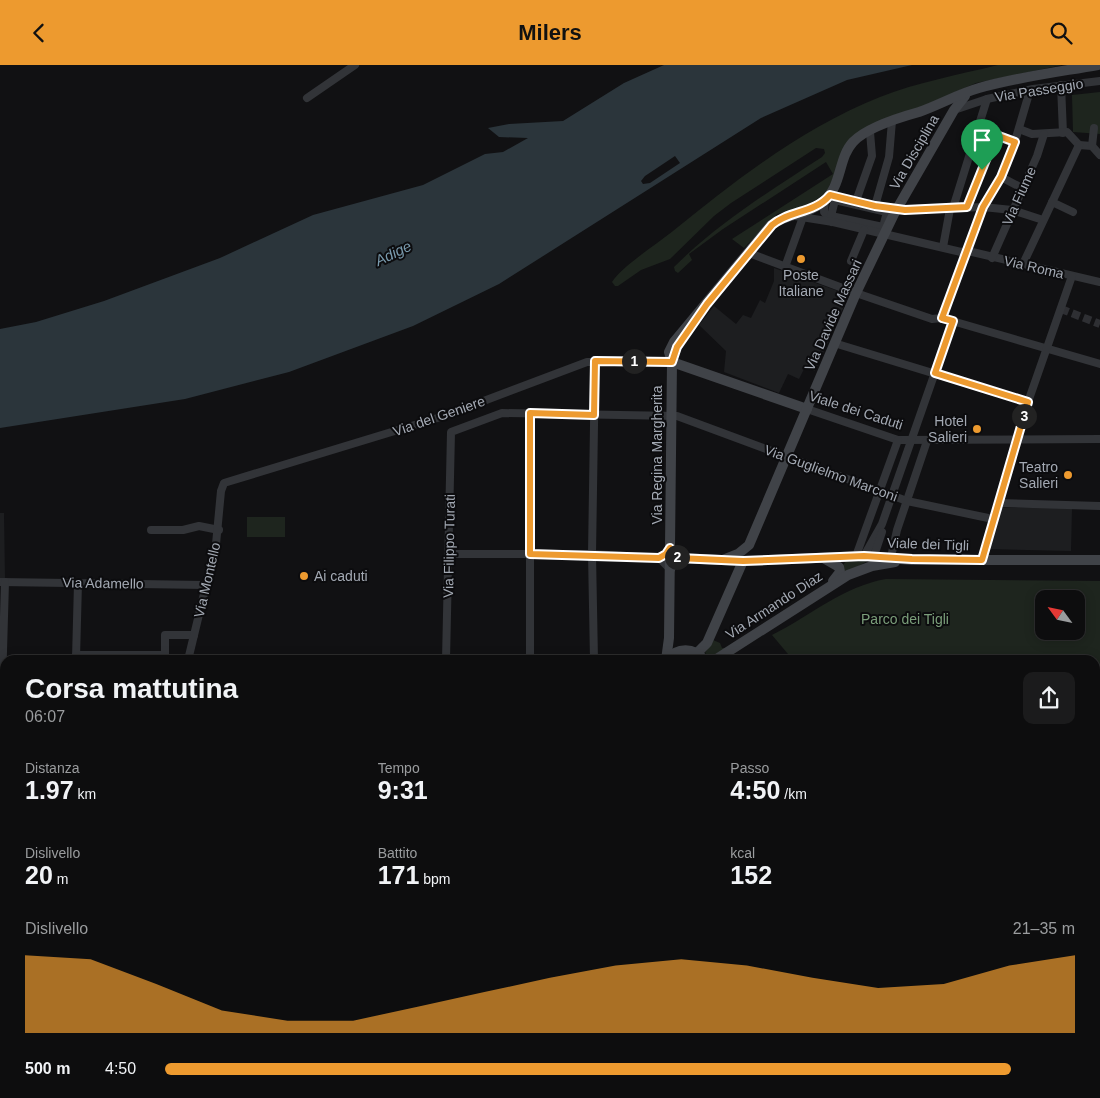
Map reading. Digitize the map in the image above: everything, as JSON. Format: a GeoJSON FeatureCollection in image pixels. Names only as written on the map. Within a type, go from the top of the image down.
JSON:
{"type":"FeatureCollection","features":[{"type":"Feature","properties":{"kind":"street"},"geometry":{"type":"LineString","coordinates":[[307,98],[355,65]]}},
{"type":"Feature","properties":{"kind":"street"},"geometry":{"type":"LineString","coordinates":[[785,267],[807,218],[825,200],[852,144],[870,131],[972,91],[1009,81],[1098,65]]}},
{"type":"Feature","properties":{"kind":"street","name":"Via Passeggio"},"geometry":{"type":"LineString","coordinates":[[954,110],[978,101],[1027,91],[1100,81]]}},
{"type":"Feature","properties":{"kind":"street"},"geometry":{"type":"LineString","coordinates":[[1061,85],[1063,133]]}},
{"type":"Feature","properties":{"kind":"street","name":"Via Disciplina"},"geometry":{"type":"LineString","coordinates":[[886,235],[898,208],[954,110],[972,91]]}},
{"type":"Feature","properties":{"kind":"street"},"geometry":{"type":"LineString","coordinates":[[942,318],[983,207],[1001,177],[1015,142],[1028,97],[1027,91]]}},
{"type":"Feature","properties":{"kind":"street"},"geometry":{"type":"LineString","coordinates":[[943,247],[952,209],[987,99]]}},
{"type":"Feature","properties":{"kind":"street"},"geometry":{"type":"LineString","coordinates":[[920,111],[954,110]]}},
{"type":"Feature","properties":{"kind":"street"},"geometry":{"type":"LineString","coordinates":[[875,206],[889,157],[892,121]]}},
{"type":"Feature","properties":{"kind":"street"},"geometry":{"type":"LineString","coordinates":[[1092,146],[1094,128]]}},
{"type":"Feature","properties":{"kind":"street"},"geometry":{"type":"LineString","coordinates":[[978,129],[1015,142]]}},
{"type":"Feature","properties":{"kind":"street"},"geometry":{"type":"LineString","coordinates":[[1019,129],[1032,134],[1067,132],[1072,135],[1079,145]]}},
{"type":"Feature","properties":{"kind":"street"},"geometry":{"type":"LineString","coordinates":[[856,201],[872,156],[870,131]]}},
{"type":"Feature","properties":{"kind":"street","name":"Via Fiume"},"geometry":{"type":"LineString","coordinates":[[992,257],[1044,134]]}},
{"type":"Feature","properties":{"kind":"street"},"geometry":{"type":"LineString","coordinates":[[967,207],[996,135]]}},
{"type":"Feature","properties":{"kind":"street"},"geometry":{"type":"LineString","coordinates":[[1079,145],[1092,146],[1100,155]]}},
{"type":"Feature","properties":{"kind":"street"},"geometry":{"type":"LineString","coordinates":[[1023,264],[1079,145]]}},
{"type":"Feature","properties":{"kind":"street"},"geometry":{"type":"LineString","coordinates":[[1001,177],[1022,188]]}},
{"type":"Feature","properties":{"kind":"street"},"geometry":{"type":"LineString","coordinates":[[825,200],[824,212],[832,219]]}},
{"type":"Feature","properties":{"kind":"street"},"geometry":{"type":"LineString","coordinates":[[672,362],[677,347],[707,304],[772,225],[785,217],[825,200],[856,201],[875,206],[898,208],[952,209],[983,207],[1012,210],[1043,220]]}},
{"type":"Feature","properties":{"kind":"street"},"geometry":{"type":"LineString","coordinates":[[785,217],[832,219],[883,227],[887,212],[835,200],[832,219]]}},
{"type":"Feature","properties":{"kind":"street"},"geometry":{"type":"LineString","coordinates":[[1052,202],[1072,212]]}},
{"type":"Feature","properties":{"kind":"street","name":"Via Roma"},"geometry":{"type":"LineString","coordinates":[[832,219],[864,230],[968,251],[1100,282]]}},
{"type":"Feature","properties":{"kind":"street"},"geometry":{"type":"LineString","coordinates":[[851,261],[864,230]]}},
{"type":"Feature","properties":{"kind":"street","name":"Via Davide Massari"},"geometry":{"type":"LineString","coordinates":[[748,545],[856,293],[886,235]]}},
{"type":"Feature","properties":{"kind":"street"},"geometry":{"type":"LineString","coordinates":[[749,253],[932,319],[942,318],[1100,364]]}},
{"type":"Feature","properties":{"kind":"street"},"geometry":{"type":"LineString","coordinates":[[982,560],[1028,402],[1072,276]]}},
{"type":"Feature","properties":{"kind":"street"},"geometry":{"type":"LineString","coordinates":[[875,557],[882,525],[953,321]]}},
{"type":"Feature","properties":{"kind":"street"},"geometry":{"type":"LineString","coordinates":[[834,343],[1028,402]]}},
{"type":"Feature","properties":{"kind":"street"},"geometry":{"type":"LineString","coordinates":[[594,655],[592,554],[595,361]]}},
{"type":"Feature","properties":{"kind":"street","name":"Via del Geniere"},"geometry":{"type":"LineString","coordinates":[[220,500],[222,487],[227,482],[408,427],[579,365],[595,361],[672,362]]}},
{"type":"Feature","properties":{"kind":"street","name":"Viale dei Caduti"},"geometry":{"type":"LineString","coordinates":[[672,362],[898,440],[1100,439]]}},
{"type":"Feature","properties":{"kind":"street","name":"Via Regina Margherita"},"geometry":{"type":"LineString","coordinates":[[667,655],[669,638],[672,362]]}},
{"type":"Feature","properties":{"kind":"street","name":"Via Guglielmo Marconi"},"geometry":{"type":"LineString","coordinates":[[451,431],[502,413],[671,416],[694,422],[907,501],[993,519]]}},
{"type":"Feature","properties":{"kind":"street"},"geometry":{"type":"LineString","coordinates":[[530,413],[530,655]]}},
{"type":"Feature","properties":{"kind":"street","name":"Via Filippo Turati"},"geometry":{"type":"LineString","coordinates":[[446,655],[451,431]]}},
{"type":"Feature","properties":{"kind":"street"},"geometry":{"type":"LineString","coordinates":[[860,556],[880,490],[898,440]]}},
{"type":"Feature","properties":{"kind":"street"},"geometry":{"type":"LineString","coordinates":[[891,557],[927,441]]}},
{"type":"Feature","properties":{"kind":"street","name":"Via Montello"},"geometry":{"type":"LineString","coordinates":[[189,655],[219,530],[220,500]]}},
{"type":"Feature","properties":{"kind":"street"},"geometry":{"type":"LineString","coordinates":[[998,503],[1100,506]]}},
{"type":"Feature","properties":{"kind":"street"},"geometry":{"type":"LineString","coordinates":[[860,556],[882,525]]}},
{"type":"Feature","properties":{"kind":"street"},"geometry":{"type":"LineString","coordinates":[[151,530],[183,530],[199,526],[219,530]]}},
{"type":"Feature","properties":{"kind":"street"},"geometry":{"type":"LineString","coordinates":[[748,545],[748,551],[757,559]]}},
{"type":"Feature","properties":{"kind":"street"},"geometry":{"type":"LineString","coordinates":[[723,560],[738,554],[748,545]]}},
{"type":"Feature","properties":{"kind":"street"},"geometry":{"type":"LineString","coordinates":[[449,554],[592,554],[659,558],[670,569],[678,558],[674,556],[670,549],[659,558]]}},
{"type":"Feature","properties":{"kind":"street","name":"Viale dei Tigli"},"geometry":{"type":"LineString","coordinates":[[678,558],[743,561],[860,556],[912,559],[1100,560]]}},
{"type":"Feature","properties":{"kind":"street","name":"Via Armando Diaz"},"geometry":{"type":"LineString","coordinates":[[723,655],[875,557]]}},
{"type":"Feature","properties":{"kind":"street","name":"Viale dei Tigli"},"geometry":{"type":"LineString","coordinates":[[815,558],[832,561],[839,567],[840,572],[829,586]]}},
{"type":"Feature","properties":{"kind":"street","name":"Via Armando Diaz"},"geometry":{"type":"LineString","coordinates":[[848,575],[884,563],[912,559]]}},
{"type":"Feature","properties":{"kind":"street"},"geometry":{"type":"LineString","coordinates":[[702,655],[743,561]]}},
{"type":"Feature","properties":{"kind":"street"},"geometry":{"type":"LineString","coordinates":[[2,583],[2,655]]}},
{"type":"Feature","properties":{"kind":"street","name":"Via Adamello"},"geometry":{"type":"LineString","coordinates":[[2,583],[206,585]]}},
{"type":"Feature","properties":{"kind":"street"},"geometry":{"type":"LineString","coordinates":[[76,655],[78,583]]}},
{"type":"Feature","properties":{"kind":"street"},"geometry":{"type":"LineString","coordinates":[[165,655],[166,635],[194,635]]}},
{"type":"Feature","properties":{"kind":"street"},"geometry":{"type":"LineString","coordinates":[[730,655],[734,648]]}},
{"type":"Feature","properties":{"kind":"street"},"geometry":{"type":"LineString","coordinates":[[673,655],[678,651],[684,650],[696,655]]}},
{"type":"Feature","properties":{"kind":"shaded area"},"geometry":{"type":"Polygon","coordinates":[[[774,268],[849,295],[815,371],[805,367],[799,379],[788,374],[779,393],[724,372],[726,351],[699,325],[714,306],[736,324],[743,315],[751,318],[760,300],[765,303],[774,281],[774,268]]]}},
{"type":"Feature","properties":{"kind":"shaded area"},"geometry":{"type":"Polygon","coordinates":[[[1001,508],[1072,508],[1071,551],[989,549],[1001,508]]]}},
{"type":"Feature","properties":{"kind":"shaded area"},"geometry":{"type":"Polygon","coordinates":[[[0,513],[4,513],[5,580],[0,580],[0,513]]]}},
{"type":"Feature","properties":{"kind":"green space"},"geometry":{"type":"Polygon","coordinates":[[[998,65],[1062,65],[976,83],[852,137],[826,193],[804,208],[777,214],[744,248],[732,239],[833,174],[826,162],[723,229],[689,254],[692,260],[678,273],[675,271],[674,267],[708,236],[726,222],[822,157],[825,153],[824,149],[816,148],[731,203],[714,216],[670,259],[641,270],[618,286],[615,286],[612,282],[631,263],[746,174],[824,123],[894,92],[998,65]]]}},
{"type":"Feature","properties":{"kind":"green space"},"geometry":{"type":"Polygon","coordinates":[[[1100,92],[1100,134],[1073,132],[1072,95],[1100,92]]]}},
{"type":"Feature","properties":{"kind":"green space"},"geometry":{"type":"Polygon","coordinates":[[[247,517],[285,517],[285,537],[247,537],[247,517]]]}},
{"type":"Feature","properties":{"kind":"green space"},"geometry":{"type":"Polygon","coordinates":[[[848,559],[869,560],[840,577],[843,565],[848,559]]]}},
{"type":"Feature","properties":{"kind":"green space","name":"Parco dei Tigli"},"geometry":{"type":"Polygon","coordinates":[[[886,579],[1100,581],[1100,655],[789,655],[772,635],[856,588],[886,579]]]}},
{"type":"Feature","properties":{"kind":"green space"},"geometry":{"type":"Polygon","coordinates":[[[713,640],[720,643],[722,648],[726,648],[714,655],[705,653],[713,640]]]}},
{"type":"Feature","properties":{"kind":"water","name":"Adige"},"geometry":{"type":"Polygon","coordinates":[[[664,65],[912,65],[847,80],[761,118],[499,284],[413,326],[289,372],[185,399],[0,428],[0,329],[36,322],[104,301],[220,258],[313,215],[423,185],[485,154],[503,152],[528,138],[499,137],[488,128],[509,124],[563,121],[624,83],[664,65]]]}},
{"type":"Feature","properties":{"kind":"pier"},"geometry":{"type":"Polygon","coordinates":[[[675,156],[680,163],[650,183],[643,184],[641,181],[645,176],[675,156]]]}},
{"type":"Feature","properties":{"kind":"tunnel"},"geometry":{"type":"LineString","coordinates":[[1061,309],[1100,324]]}},
{"type":"Feature","properties":{"kind":"place","name":"Poste Italiane"},"geometry":{"type":"Point","coordinates":[801,259]}},
{"type":"Feature","properties":{"kind":"place","name":"Hotel Salieri"},"geometry":{"type":"Point","coordinates":[977,429]}},
{"type":"Feature","properties":{"kind":"place","name":"Teatro Salieri"},"geometry":{"type":"Point","coordinates":[1068,475]}},
{"type":"Feature","properties":{"kind":"place","name":"Ai caduti"},"geometry":{"type":"Point","coordinates":[304,576]}},
{"type":"Feature","properties":{"kind":"route"},"geometry":{"type":"LineString","coordinates":[[996,135],[1015,142],[1001,177],[983,207],[942,318],[953,321],[935,373],[1028,402],[982,560],[864,556],[743,561],[678,558],[674,556],[670,548],[670,551],[659,558],[592,554],[530,554],[530,413],[594,415],[595,361],[672,362],[677,347],[690,331],[707,304],[768,229],[781,219],[810,210],[821,204],[830,195],[875,206],[905,210],[967,207],[982,170],[996,135]]}}]}
